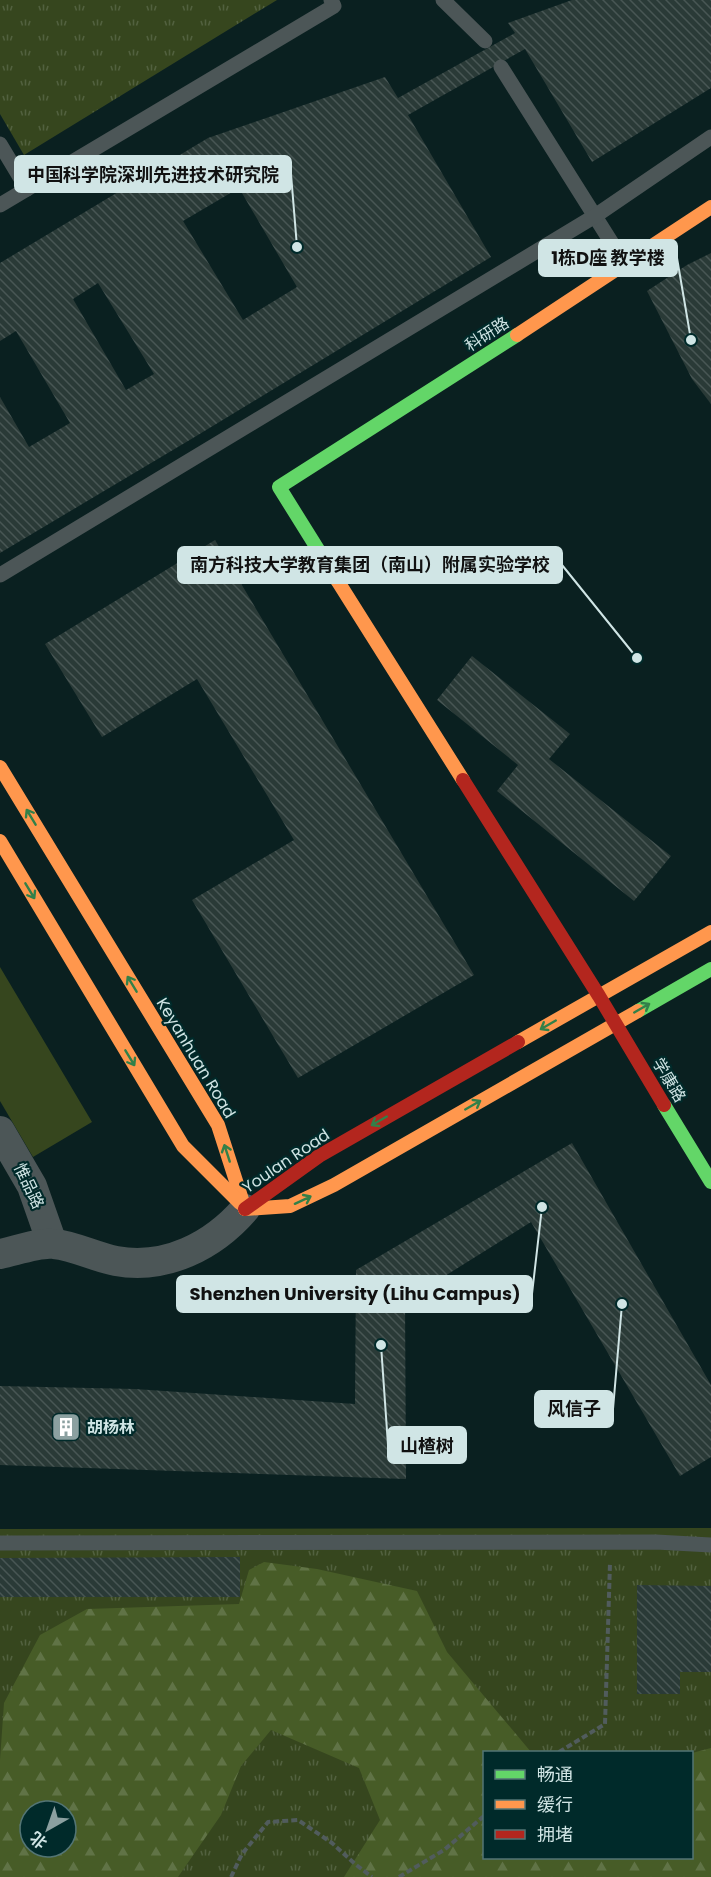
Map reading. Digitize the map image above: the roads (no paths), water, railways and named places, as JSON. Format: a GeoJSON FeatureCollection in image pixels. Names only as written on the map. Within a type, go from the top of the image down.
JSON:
{"type":"FeatureCollection","features":[{"type":"Feature","properties":{"kind":"street","name":"科研路"},"geometry":{"type":"LineString","coordinates":[[279,487],[711,207]]}},
{"type":"Feature","properties":{"kind":"street","name":"学康路"},"geometry":{"type":"LineString","coordinates":[[279,487],[616,1023],[711,1182]]}},
{"type":"Feature","properties":{"kind":"street","name":"Keyanhuan Road"},"geometry":{"type":"LineString","coordinates":[[0,767],[218,1125],[246,1209]]}},
{"type":"Feature","properties":{"kind":"street"},"geometry":{"type":"LineString","coordinates":[[0,841],[183,1146],[246,1209],[218,1236],[174,1258],[143,1263],[115,1261],[52,1243],[0,1254]]}},
{"type":"Feature","properties":{"kind":"street","name":"Youlan Road"},"geometry":{"type":"LineString","coordinates":[[246,1209],[319,1156],[711,932]]}},
{"type":"Feature","properties":{"kind":"street","name":"Youlan Road"},"geometry":{"type":"LineString","coordinates":[[246,1209],[290,1206],[334,1185],[711,969]]}},
{"type":"Feature","properties":{"kind":"street","name":"惟品路"},"geometry":{"type":"LineString","coordinates":[[0,1131],[32,1186],[52,1243]]}},
{"type":"Feature","properties":{"kind":"lane"},"geometry":{"type":"LineString","coordinates":[[443,0],[485,41]]}},
{"type":"Feature","properties":{"kind":"lane"},"geometry":{"type":"LineString","coordinates":[[0,205],[336,2]]}},
{"type":"Feature","properties":{"kind":"lane"},"geometry":{"type":"LineString","coordinates":[[501,67],[625,264]]}},
{"type":"Feature","properties":{"kind":"lane"},"geometry":{"type":"LineString","coordinates":[[0,575],[596,216],[711,137]]}},
{"type":"Feature","properties":{"kind":"lane"},"geometry":{"type":"LineString","coordinates":[[0,144],[27,189]]}},
{"type":"Feature","properties":{"kind":"lane"},"geometry":{"type":"LineString","coordinates":[[0,1543],[610,1542],[711,1545]]}},
{"type":"Feature","properties":{"kind":"place","name":"中国科学院深圳先进技术研究院"},"geometry":{"type":"Point","coordinates":[297,247]}},
{"type":"Feature","properties":{"kind":"place","name":"1栋D座 教学楼"},"geometry":{"type":"Point","coordinates":[691,340]}},
{"type":"Feature","properties":{"kind":"place","name":"南方科技大学教育集团（南山）附属实验学校"},"geometry":{"type":"Point","coordinates":[637,658]}},
{"type":"Feature","properties":{"kind":"place","name":"Shenzhen University (Lihu Campus)"},"geometry":{"type":"Point","coordinates":[542,1207]}},
{"type":"Feature","properties":{"kind":"place","name":"风信子"},"geometry":{"type":"Point","coordinates":[622,1304]}},
{"type":"Feature","properties":{"kind":"place","name":"山楂树"},"geometry":{"type":"Point","coordinates":[381,1345]}},
{"type":"Feature","properties":{"kind":"place","name":"胡杨林"},"geometry":{"type":"Point","coordinates":[66,1427]}}]}
